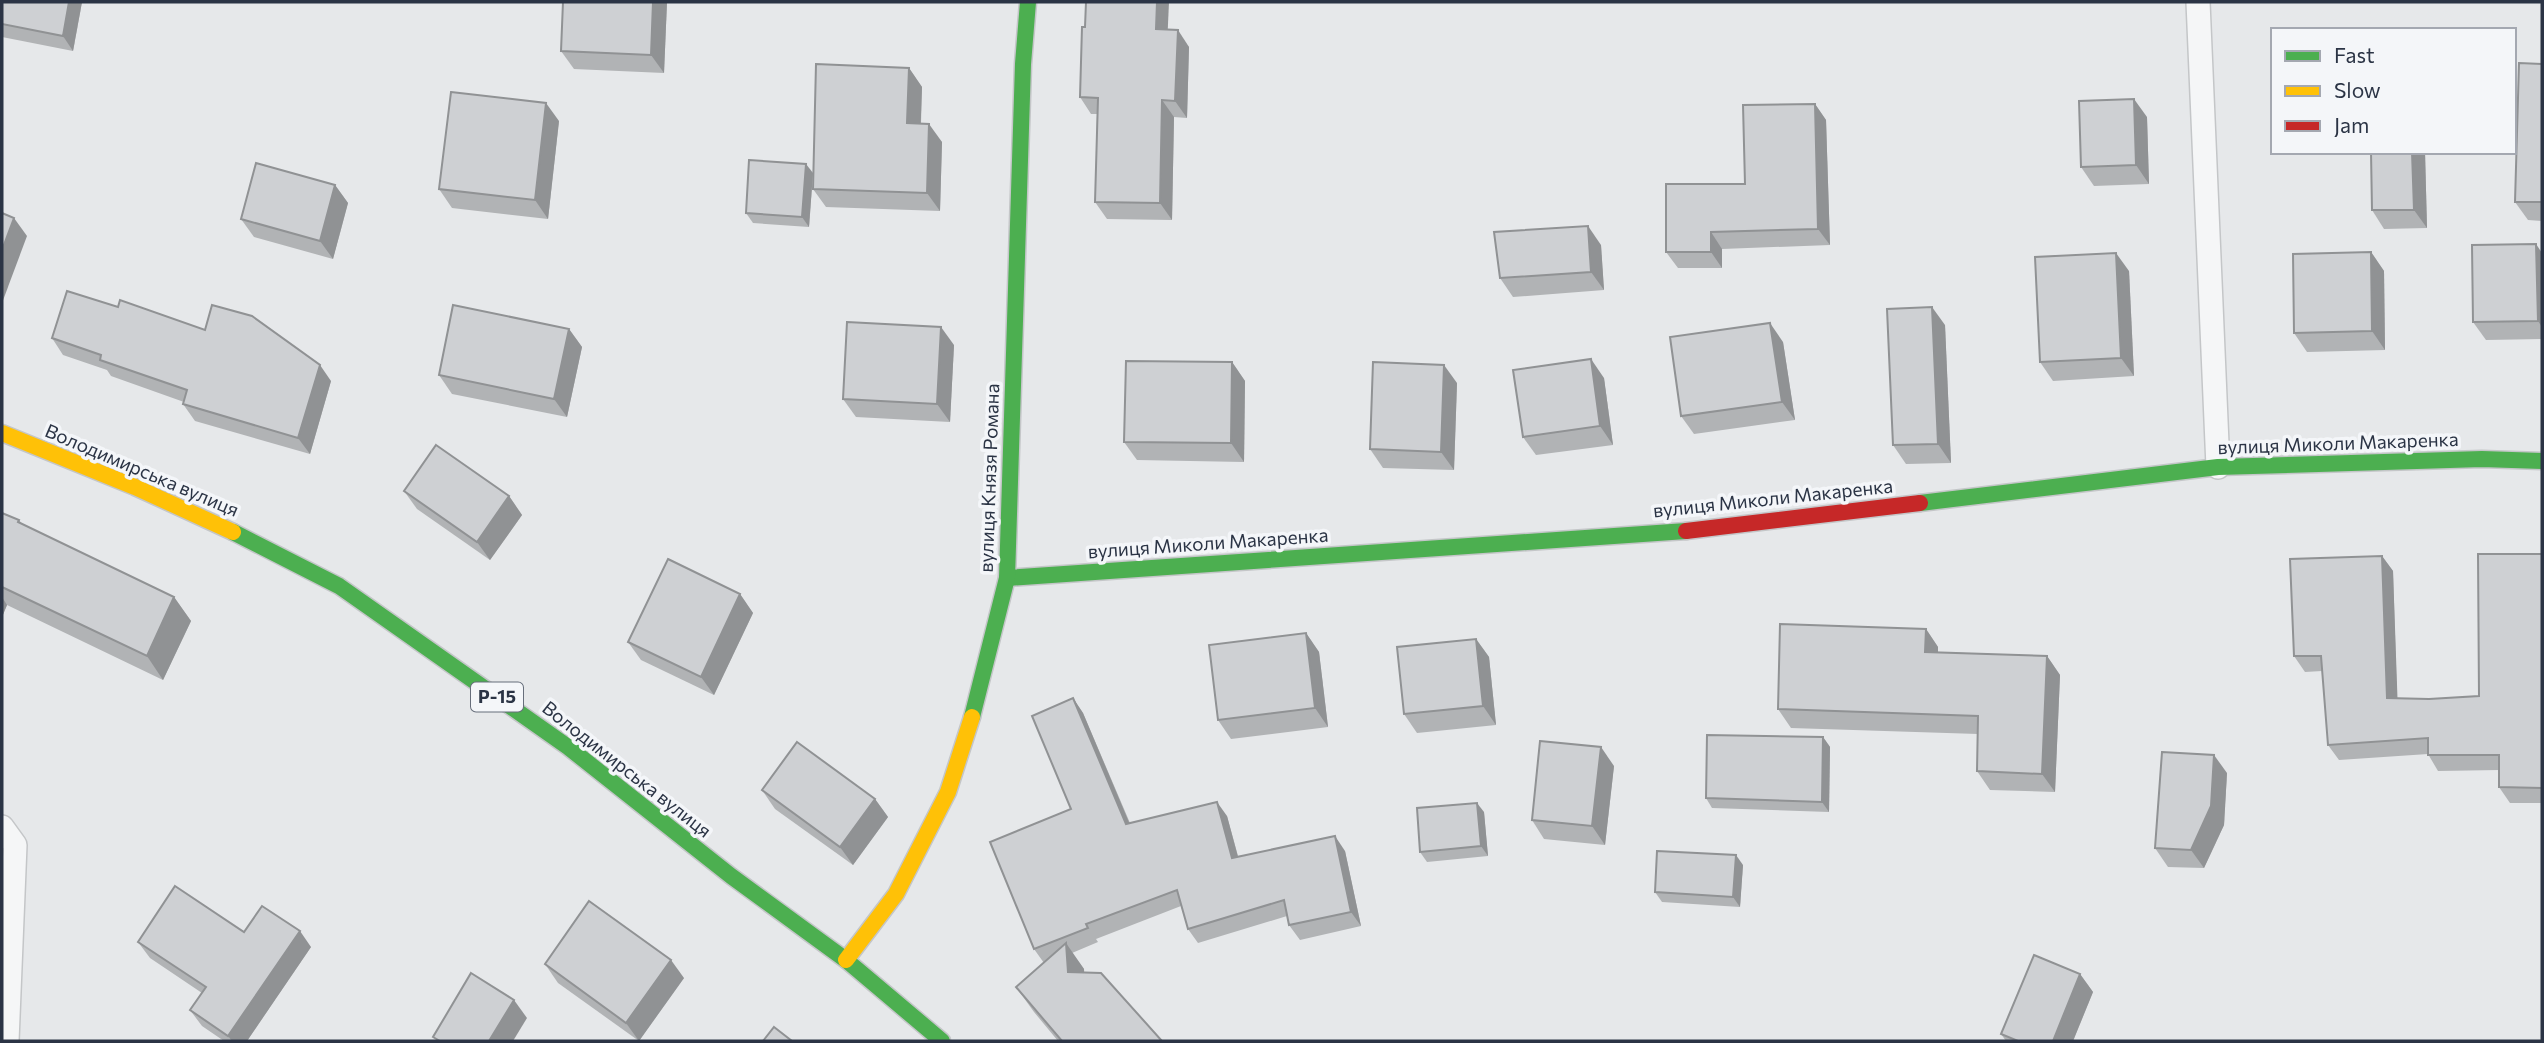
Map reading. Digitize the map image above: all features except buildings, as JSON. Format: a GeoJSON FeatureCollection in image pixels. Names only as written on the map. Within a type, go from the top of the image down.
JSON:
{"type":"FeatureCollection","features":[{"type":"Feature","properties":{"kind":"street","name":"вулиця Князя Романа"},"geometry":{"type":"LineString","coordinates":[[846,960],[896,894],[948,792],[978,699],[1007,578],[1022,78],[1028,2]]}},
{"type":"Feature","properties":{"kind":"street","name":"Володимирська вулиця"},"geometry":{"type":"LineString","coordinates":[[2,433],[246,538],[339,586],[568,747],[731,876],[846,960],[942,1041]]}},
{"type":"Feature","properties":{"kind":"street","name":"вулиця Миколи Макаренка"},"geometry":{"type":"LineString","coordinates":[[1007,578],[1696,530],[2218,467],[2482,459],[2542,461]]}},
{"type":"Feature","properties":{"kind":"lane"},"geometry":{"type":"LineString","coordinates":[[2198,2],[2218,467]]}},
{"type":"Feature","properties":{"kind":"lane"},"geometry":{"type":"LineString","coordinates":[[2,827],[16,845],[7,1041]]}},
{"type":"Feature","properties":{"kind":"traffic: fast"},"geometry":{"type":"LineString","coordinates":[[972,717],[1007,578],[1023,64],[1028,2]]}},
{"type":"Feature","properties":{"kind":"traffic: fast"},"geometry":{"type":"LineString","coordinates":[[1920,503],[2218,467],[2482,459],[2542,461]]}},
{"type":"Feature","properties":{"kind":"traffic: fast"},"geometry":{"type":"LineString","coordinates":[[1007,578],[1686,531]]}},
{"type":"Feature","properties":{"kind":"traffic: fast"},"geometry":{"type":"LineString","coordinates":[[233,532],[339,586],[568,747],[731,876],[846,960],[942,1041]]}},
{"type":"Feature","properties":{"kind":"traffic: slow"},"geometry":{"type":"LineString","coordinates":[[2,433],[135,487],[233,532]]}},
{"type":"Feature","properties":{"kind":"traffic: slow"},"geometry":{"type":"LineString","coordinates":[[846,960],[896,894],[948,792],[972,717]]}},
{"type":"Feature","properties":{"kind":"traffic: jam"},"geometry":{"type":"LineString","coordinates":[[1686,531],[1920,503]]}}]}
